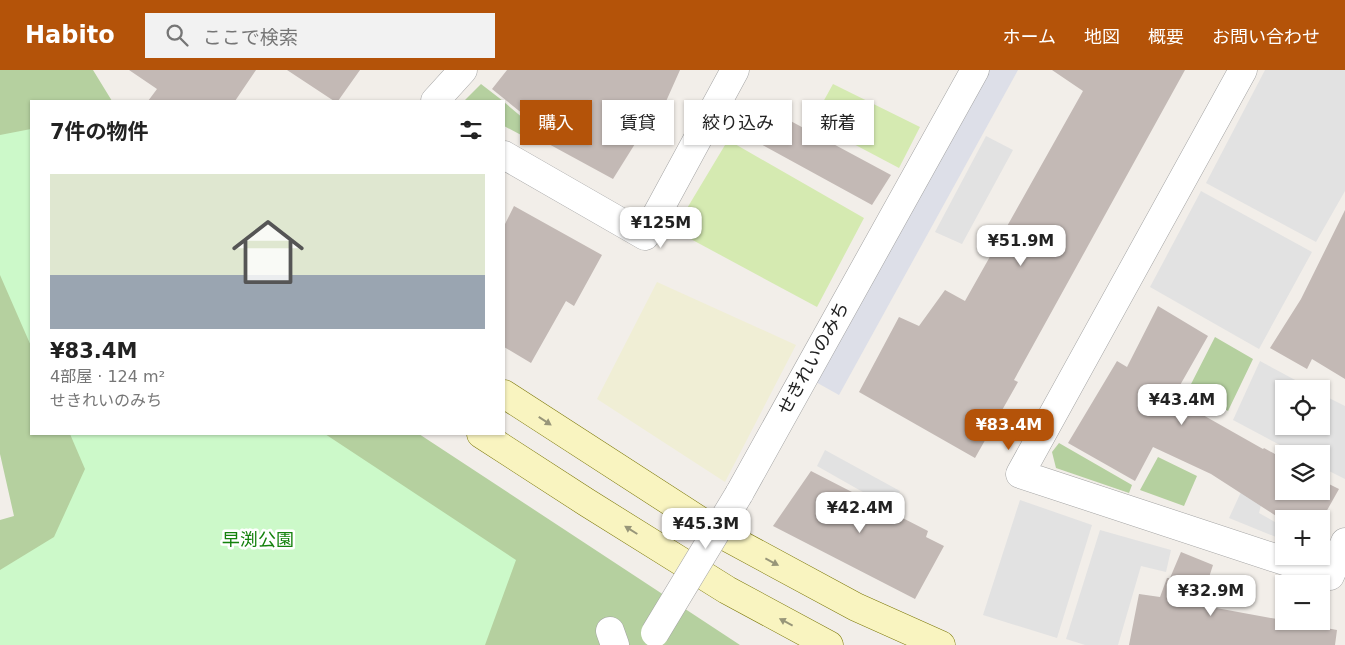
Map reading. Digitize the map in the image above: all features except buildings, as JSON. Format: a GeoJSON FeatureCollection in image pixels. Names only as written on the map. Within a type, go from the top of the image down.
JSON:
{"type":"FeatureCollection","features":[{"type":"Feature","properties":{"kind":"street"},"geometry":{"type":"LineString","coordinates":[[436,100],[464,70]]}},
{"type":"Feature","properties":{"kind":"street"},"geometry":{"type":"LineString","coordinates":[[505,156],[644,236],[736,70]]}},
{"type":"Feature","properties":{"kind":"street","name":"せきれいのみち"},"geometry":{"type":"LineString","coordinates":[[651,639],[738,494],[975,70]]}},
{"type":"Feature","properties":{"kind":"street"},"geometry":{"type":"LineString","coordinates":[[1242,70],[1020,474],[1330,576],[1345,542]]}},
{"type":"Feature","properties":{"kind":"street"},"geometry":{"type":"LineString","coordinates":[[505,395],[719,533],[856,607],[942,645]]}},
{"type":"Feature","properties":{"kind":"street"},"geometry":{"type":"LineString","coordinates":[[483,435],[727,590],[829,645]]}},
{"type":"Feature","properties":{"kind":"shaded area"},"geometry":{"type":"Polygon","coordinates":[[[959,70],[1018,70],[839,395],[796,371],[959,70]]]}},
{"type":"Feature","properties":{"kind":"shaded area"},"geometry":{"type":"Polygon","coordinates":[[[1265,70],[1345,70],[1345,191],[1316,242],[1206,183],[1265,70]]]}},
{"type":"Feature","properties":{"kind":"shaded area"},"geometry":{"type":"Polygon","coordinates":[[[986,136],[1013,150],[962,244],[935,232],[986,136]]]}},
{"type":"Feature","properties":{"kind":"shaded area"},"geometry":{"type":"Polygon","coordinates":[[[1201,191],[1312,252],[1259,349],[1150,287],[1201,191]]]}},
{"type":"Feature","properties":{"kind":"shaded area"},"geometry":{"type":"Polygon","coordinates":[[[657,282],[796,345],[725,482],[597,399],[657,282]]]}},
{"type":"Feature","properties":{"kind":"shaded area"},"geometry":{"type":"Polygon","coordinates":[[[1260,361],[1295,380],[1275,380],[1275,435],[1330,435],[1330,398],[1345,406],[1345,479],[1330,472],[1330,445],[1280,445],[1233,420],[1260,361]]]}},
{"type":"Feature","properties":{"kind":"shaded area"},"geometry":{"type":"Polygon","coordinates":[[[825,450],[900,491],[891,508],[817,466],[825,450]]]}},
{"type":"Feature","properties":{"kind":"shaded area"},"geometry":{"type":"Polygon","coordinates":[[[1241,492],[1262,501],[1259,513],[1275,522],[1275,537],[1229,518],[1241,492]]]}},
{"type":"Feature","properties":{"kind":"shaded area"},"geometry":{"type":"Polygon","coordinates":[[[1020,500],[1092,525],[1057,638],[983,615],[1020,500]]]}},
{"type":"Feature","properties":{"kind":"shaded area"},"geometry":{"type":"Polygon","coordinates":[[[1100,530],[1171,550],[1166,572],[1141,566],[1118,645],[1085,645],[1066,639],[1100,530]]]}},
{"type":"Feature","properties":{"kind":"green space","name":"早渕公園"},"geometry":{"type":"Polygon","coordinates":[[[0,70],[93,70],[111,100],[30,100],[30,435],[421,435],[740,645],[0,645],[0,520],[14,516],[0,454],[0,70]]]}},
{"type":"Feature","properties":{"kind":"green space"},"geometry":{"type":"Polygon","coordinates":[[[481,84],[502,100],[465,100],[481,84]]]}},
{"type":"Feature","properties":{"kind":"green space"},"geometry":{"type":"Polygon","coordinates":[[[833,84],[865,100],[824,100],[833,84]]]}},
{"type":"Feature","properties":{"kind":"green space"},"geometry":{"type":"Polygon","coordinates":[[[505,103],[520,116],[520,134],[505,127],[505,103]]]}},
{"type":"Feature","properties":{"kind":"green space"},"geometry":{"type":"Polygon","coordinates":[[[874,104],[920,127],[899,168],[856,145],[874,145],[874,104]]]}},
{"type":"Feature","properties":{"kind":"green space"},"geometry":{"type":"Polygon","coordinates":[[[30,129],[30,344],[0,275],[0,135],[30,129]]]}},
{"type":"Feature","properties":{"kind":"green space"},"geometry":{"type":"Polygon","coordinates":[[[725,145],[737,145],[864,218],[817,307],[674,230],[725,145]]]}},
{"type":"Feature","properties":{"kind":"green space"},"geometry":{"type":"Polygon","coordinates":[[[1215,337],[1253,359],[1228,411],[1189,388],[1215,337]]]}},
{"type":"Feature","properties":{"kind":"green space","name":"早渕公園"},"geometry":{"type":"Polygon","coordinates":[[[70,435],[327,435],[516,560],[485,645],[0,645],[0,570],[54,537],[85,469],[70,435]]]}},
{"type":"Feature","properties":{"kind":"green space"},"geometry":{"type":"Polygon","coordinates":[[[1059,443],[1132,485],[1129,493],[1056,468],[1052,452],[1059,443]]]}},
{"type":"Feature","properties":{"kind":"green space"},"geometry":{"type":"Polygon","coordinates":[[[1158,457],[1197,476],[1184,506],[1140,490],[1158,457]]]}}]}
